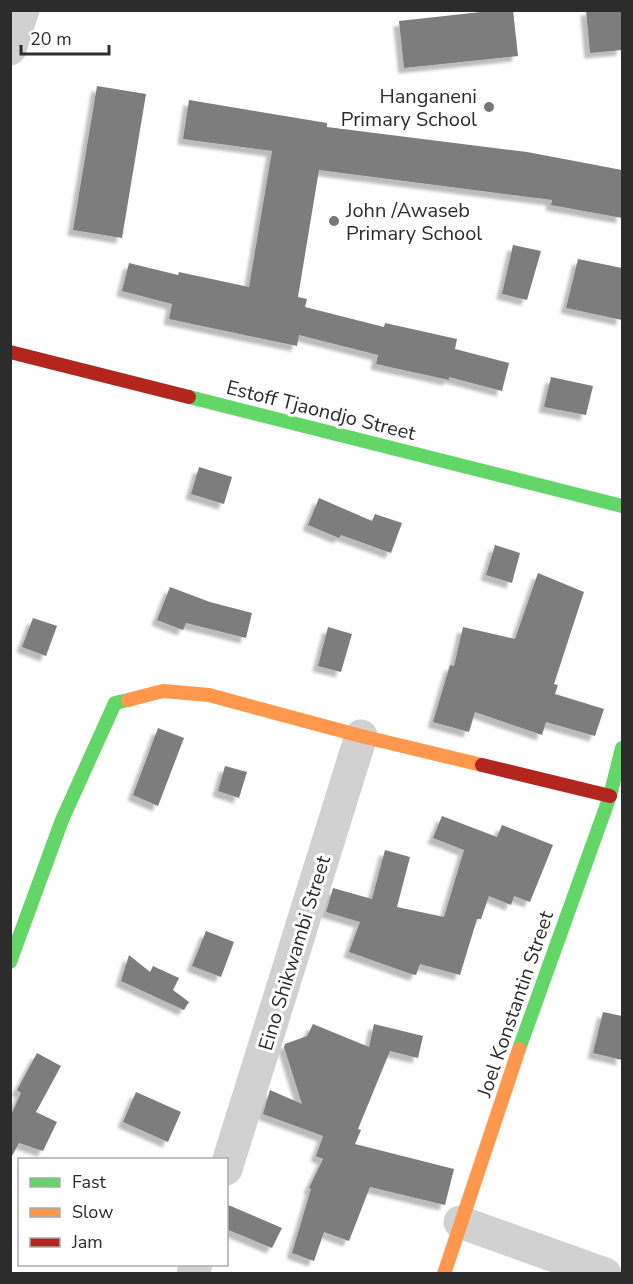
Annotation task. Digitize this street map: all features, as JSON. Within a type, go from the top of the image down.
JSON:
[{"type":"street","points":[[10,49],[23,10]]},
{"type":"street","name":"Estoff Tjaondjo Street","points":[[10,352],[622,506]]},
{"type":"street","points":[[10,962],[62,820],[115,704],[163,691],[209,695],[610,796]]},
{"type":"street","name":"Eino Shikwambi Street","points":[[228,1163],[361,735]]},
{"type":"street","name":"Joel Konstantin Street","points":[[444,1274],[527,1026],[610,796],[622,748]]},
{"type":"street","points":[[460,1222],[605,1274]]},
{"type":"building","points":[[513,10],[518,56],[404,68],[399,21]]},
{"type":"building","points":[[586,10],[622,10],[622,50],[590,53]]},
{"type":"building","points":[[97,86],[146,94],[122,238],[73,230]]},
{"type":"building","points":[[189,100],[327,123],[327,127],[527,152],[622,170],[622,218],[551,205],[552,200],[319,170],[298,297],[307,299],[305,307],[384,327],[385,323],[457,339],[455,349],[509,363],[502,391],[449,377],[449,380],[376,364],[378,355],[299,335],[297,346],[169,319],[172,304],[122,291],[129,263],[178,275],[179,272],[249,287],[272,151],[183,139]]},
{"type":"building","points":[[513,245],[541,251],[527,300],[502,294]]},
{"type":"building","points":[[578,259],[622,268],[622,320],[566,308]]},
{"type":"building","points":[[551,377],[593,386],[586,415],[544,407]]},
{"type":"building","points":[[199,467],[232,477],[224,504],[191,494]]},
{"type":"building","points":[[319,498],[372,521],[375,514],[402,523],[391,553],[341,535],[339,538],[308,525]]},
{"type":"building","points":[[495,545],[520,553],[512,583],[486,575]]},
{"type":"building","points":[[538,573],[584,592],[554,684],[558,685],[555,694],[604,709],[595,736],[546,722],[542,735],[475,712],[469,732],[433,722],[450,665],[454,666],[463,627],[515,639]]},
{"type":"building","points":[[170,587],[210,602],[252,613],[246,638],[186,623],[183,630],[157,620]]},
{"type":"building","points":[[33,618],[57,626],[46,656],[22,647]]},
{"type":"building","points":[[328,627],[352,634],[341,672],[318,666]]},
{"type":"building","points":[[158,728],[184,738],[158,806],[133,795]]},
{"type":"building","points":[[225,766],[247,772],[239,798],[218,791]]},
{"type":"building","points":[[442,816],[497,837],[502,825],[553,845],[530,902],[514,896],[511,905],[489,896],[481,919],[477,919],[460,975],[420,964],[416,975],[411,974],[349,952],[360,922],[326,912],[333,888],[372,899],[385,850],[410,857],[397,907],[444,917],[464,850],[433,838]]},
{"type":"building","points":[[206,931],[234,942],[221,977],[192,966]]},
{"type":"building","points":[[129,955],[150,972],[153,966],[179,978],[173,990],[189,1002],[184,1010],[121,981]]},
{"type":"building","points":[[603,1012],[622,1016],[622,1060],[593,1053]]},
{"type":"building","points":[[313,1024],[369,1047],[374,1024],[423,1036],[418,1058],[390,1051],[358,1129],[361,1130],[355,1144],[454,1169],[445,1205],[370,1187],[349,1241],[324,1232],[314,1261],[292,1253],[311,1189],[309,1188],[323,1159],[316,1156],[323,1136],[263,1114],[270,1090],[302,1104],[284,1047],[285,1044],[307,1036]]},
{"type":"building","points":[[37,1053],[61,1066],[36,1112],[57,1122],[43,1151],[19,1143],[12,1156],[10,1155],[10,1117],[21,1093],[17,1090]]},
{"type":"building","points":[[136,1092],[181,1112],[168,1142],[123,1122]]},
{"type":"building","points":[[228,1205],[282,1228],[272,1248],[228,1230]]},
{"type":"traffic: fast","points":[[189,397],[622,506]]},
{"type":"traffic: fast","points":[[10,962],[62,820],[115,703],[128,700]]},
{"type":"traffic: fast","points":[[519,1049],[610,796],[622,748]]},
{"type":"traffic: slow","points":[[128,700],[163,691],[209,695],[361,736],[482,765]]},
{"type":"traffic: slow","points":[[444,1274],[519,1049]]},
{"type":"traffic: jam","points":[[10,352],[189,397]]},
{"type":"traffic: jam","points":[[482,765],[610,796]]},
{"type":"place","name":"Hanganeni Primary School","points":[[489,107]]},
{"type":"place","name":"John /Awaseb Primary School","points":[[334,221]]}]
